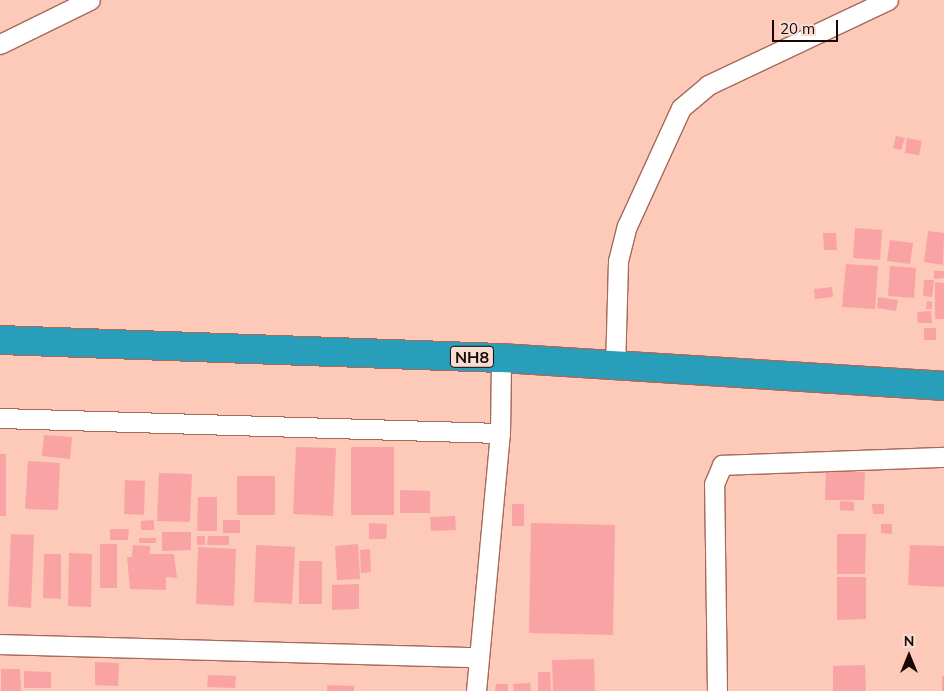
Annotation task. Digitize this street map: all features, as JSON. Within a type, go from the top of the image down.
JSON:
[{"type":"highway","name":"NH8","points":[[0,340],[501,358],[615,368],[944,386]]},
{"type":"street","points":[[0,44],[90,0]]},
{"type":"street","points":[[615,368],[618,261],[627,226],[681,108],[708,85],[888,0]]},
{"type":"street","points":[[476,691],[476,657],[500,433],[501,358]]},
{"type":"street","points":[[0,418],[500,433]]},
{"type":"street","points":[[718,691],[714,484],[722,465],[944,457]]},
{"type":"street","points":[[0,644],[476,657]]},
{"type":"building","points":[[896,136],[905,138],[901,150],[893,148]]},
{"type":"building","points":[[907,138],[922,141],[919,155],[905,153]]},
{"type":"building","points":[[855,228],[882,230],[880,260],[853,258]]},
{"type":"building","points":[[928,231],[944,233],[943,265],[924,262]]},
{"type":"building","points":[[823,233],[836,233],[837,250],[824,250]]},
{"type":"building","points":[[890,240],[913,243],[910,264],[887,261]]},
{"type":"building","points":[[846,264],[878,266],[875,309],[842,307]]},
{"type":"building","points":[[890,266],[916,268],[914,298],[888,296]]},
{"type":"building","points":[[934,271],[944,271],[944,278],[934,279]]},
{"type":"building","points":[[924,280],[934,280],[932,297],[923,296]]},
{"type":"building","points":[[935,282],[944,283],[944,319],[935,319]]},
{"type":"building","points":[[832,287],[833,297],[815,299],[814,289]]},
{"type":"building","points":[[878,297],[898,300],[896,311],[877,308]]},
{"type":"building","points":[[927,301],[932,302],[932,309],[926,309]]},
{"type":"building","points":[[931,311],[932,323],[918,323],[917,312]]},
{"type":"building","points":[[924,328],[936,328],[936,340],[924,340]]},
{"type":"building","points":[[44,435],[72,437],[70,459],[42,456]]},
{"type":"building","points":[[296,447],[336,448],[333,516],[293,514]]},
{"type":"building","points":[[351,447],[394,447],[394,515],[351,515]]},
{"type":"building","points":[[0,454],[6,454],[6,516],[0,516]]},
{"type":"building","points":[[28,461],[60,463],[58,510],[25,509]]},
{"type":"building","points":[[826,471],[865,472],[864,500],[825,500]]},
{"type":"building","points":[[159,473],[192,474],[190,522],[157,521]]},
{"type":"building","points":[[237,476],[275,476],[275,515],[237,515]]},
{"type":"building","points":[[125,480],[145,481],[144,515],[124,514]]},
{"type":"building","points":[[400,490],[430,491],[430,513],[400,513]]},
{"type":"building","points":[[198,497],[217,497],[217,531],[197,531]]},
{"type":"building","points":[[840,501],[854,502],[854,511],[840,510]]},
{"type":"building","points":[[512,504],[524,504],[524,526],[512,526]]},
{"type":"building","points":[[872,504],[884,504],[884,514],[873,514]]},
{"type":"building","points":[[455,516],[456,530],[431,531],[430,517]]},
{"type":"building","points":[[154,520],[154,530],[141,530],[141,521]]},
{"type":"building","points":[[223,520],[240,520],[240,533],[223,533]]},
{"type":"building","points":[[369,523],[387,524],[386,539],[369,539]]},
{"type":"building","points":[[531,523],[615,525],[613,635],[529,633]]},
{"type":"building","points":[[881,524],[892,524],[892,534],[881,533]]},
{"type":"building","points":[[110,529],[129,529],[128,540],[110,540]]},
{"type":"building","points":[[162,532],[191,532],[191,550],[162,551]]},
{"type":"building","points":[[11,534],[34,535],[31,608],[8,606]]},
{"type":"building","points":[[837,534],[866,534],[865,574],[837,574]]},
{"type":"building","points":[[197,536],[205,536],[205,545],[197,545]]},
{"type":"building","points":[[208,536],[229,536],[229,545],[207,545]]},
{"type":"building","points":[[139,538],[156,538],[156,543],[139,543]]},
{"type":"building","points":[[100,544],[117,544],[117,588],[100,588]]},
{"type":"building","points":[[358,544],[360,579],[337,580],[335,546]]},
{"type":"building","points":[[133,545],[150,546],[150,554],[174,554],[177,578],[166,577],[166,590],[130,589],[127,557],[132,557]]},
{"type":"building","points":[[256,545],[295,547],[292,604],[254,602]]},
{"type":"building","points":[[910,545],[944,546],[944,587],[908,585]]},
{"type":"building","points":[[198,547],[236,549],[234,606],[196,604]]},
{"type":"building","points":[[370,549],[371,572],[361,573],[360,550]]},
{"type":"building","points":[[69,553],[92,554],[91,607],[68,606]]},
{"type":"building","points":[[44,554],[61,554],[61,599],[43,598]]},
{"type":"building","points":[[299,561],[322,561],[322,604],[299,604]]},
{"type":"building","points":[[837,577],[866,577],[866,619],[837,620]]},
{"type":"building","points":[[359,584],[359,609],[332,610],[332,585]]},
{"type":"building","points":[[594,659],[595,691],[553,691],[552,660]]},
{"type":"building","points":[[95,662],[119,663],[118,686],[95,685]]},
{"type":"building","points":[[865,665],[866,691],[833,691],[833,666]]},
{"type":"building","points":[[1,669],[20,669],[21,691],[1,691]]},
{"type":"building","points":[[24,671],[51,672],[51,688],[24,688]]},
{"type":"building","points":[[538,672],[550,672],[551,691],[538,691]]},
{"type":"building","points":[[208,675],[236,676],[235,688],[207,687]]},
{"type":"building","points":[[942,676],[944,676],[944,691],[942,691]]},
{"type":"building","points":[[530,683],[531,691],[514,691],[513,684]]},
{"type":"building","points":[[496,684],[508,684],[508,691],[495,691]]},
{"type":"building","points":[[327,685],[354,686],[354,691],[327,691]]}]
